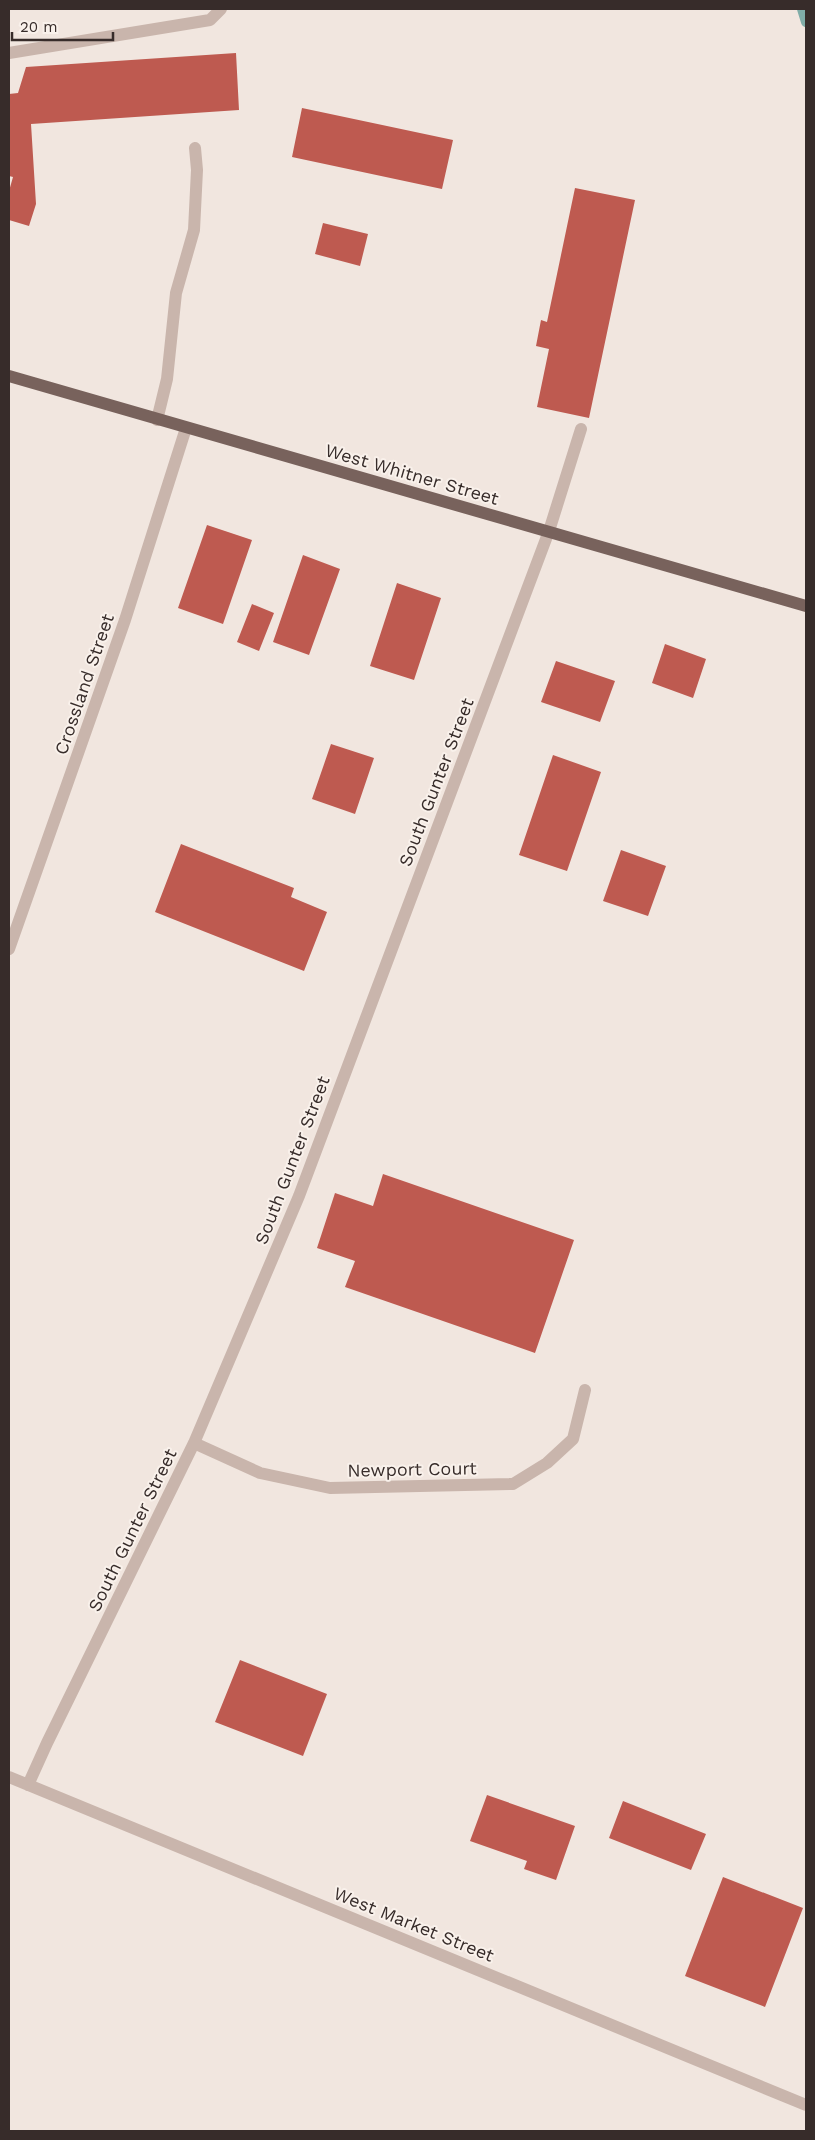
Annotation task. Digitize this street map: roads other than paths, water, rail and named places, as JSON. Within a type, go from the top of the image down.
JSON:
[{"type":"main road","name":"West Whitner Street","points":[[9,376],[806,606]]},
{"type":"street","points":[[9,53],[210,20],[221,9]]},
{"type":"street","points":[[157,420],[168,371],[176,293],[194,230],[195,148]]},
{"type":"street","name":"Crossland Street","points":[[9,949],[125,620],[186,428]]},
{"type":"street","name":"South Gunter Street","points":[[28,1785],[47,1742],[194,1444],[299,1196],[549,531],[582,429]]},
{"type":"street","name":"Newport Court","points":[[194,1444],[260,1473],[330,1488],[513,1484],[546,1463],[573,1438],[586,1390]]},
{"type":"street","name":"West Market Street","points":[[9,1777],[806,2106]]},
{"type":"waterway","points":[[802,9],[806,22]]}]
